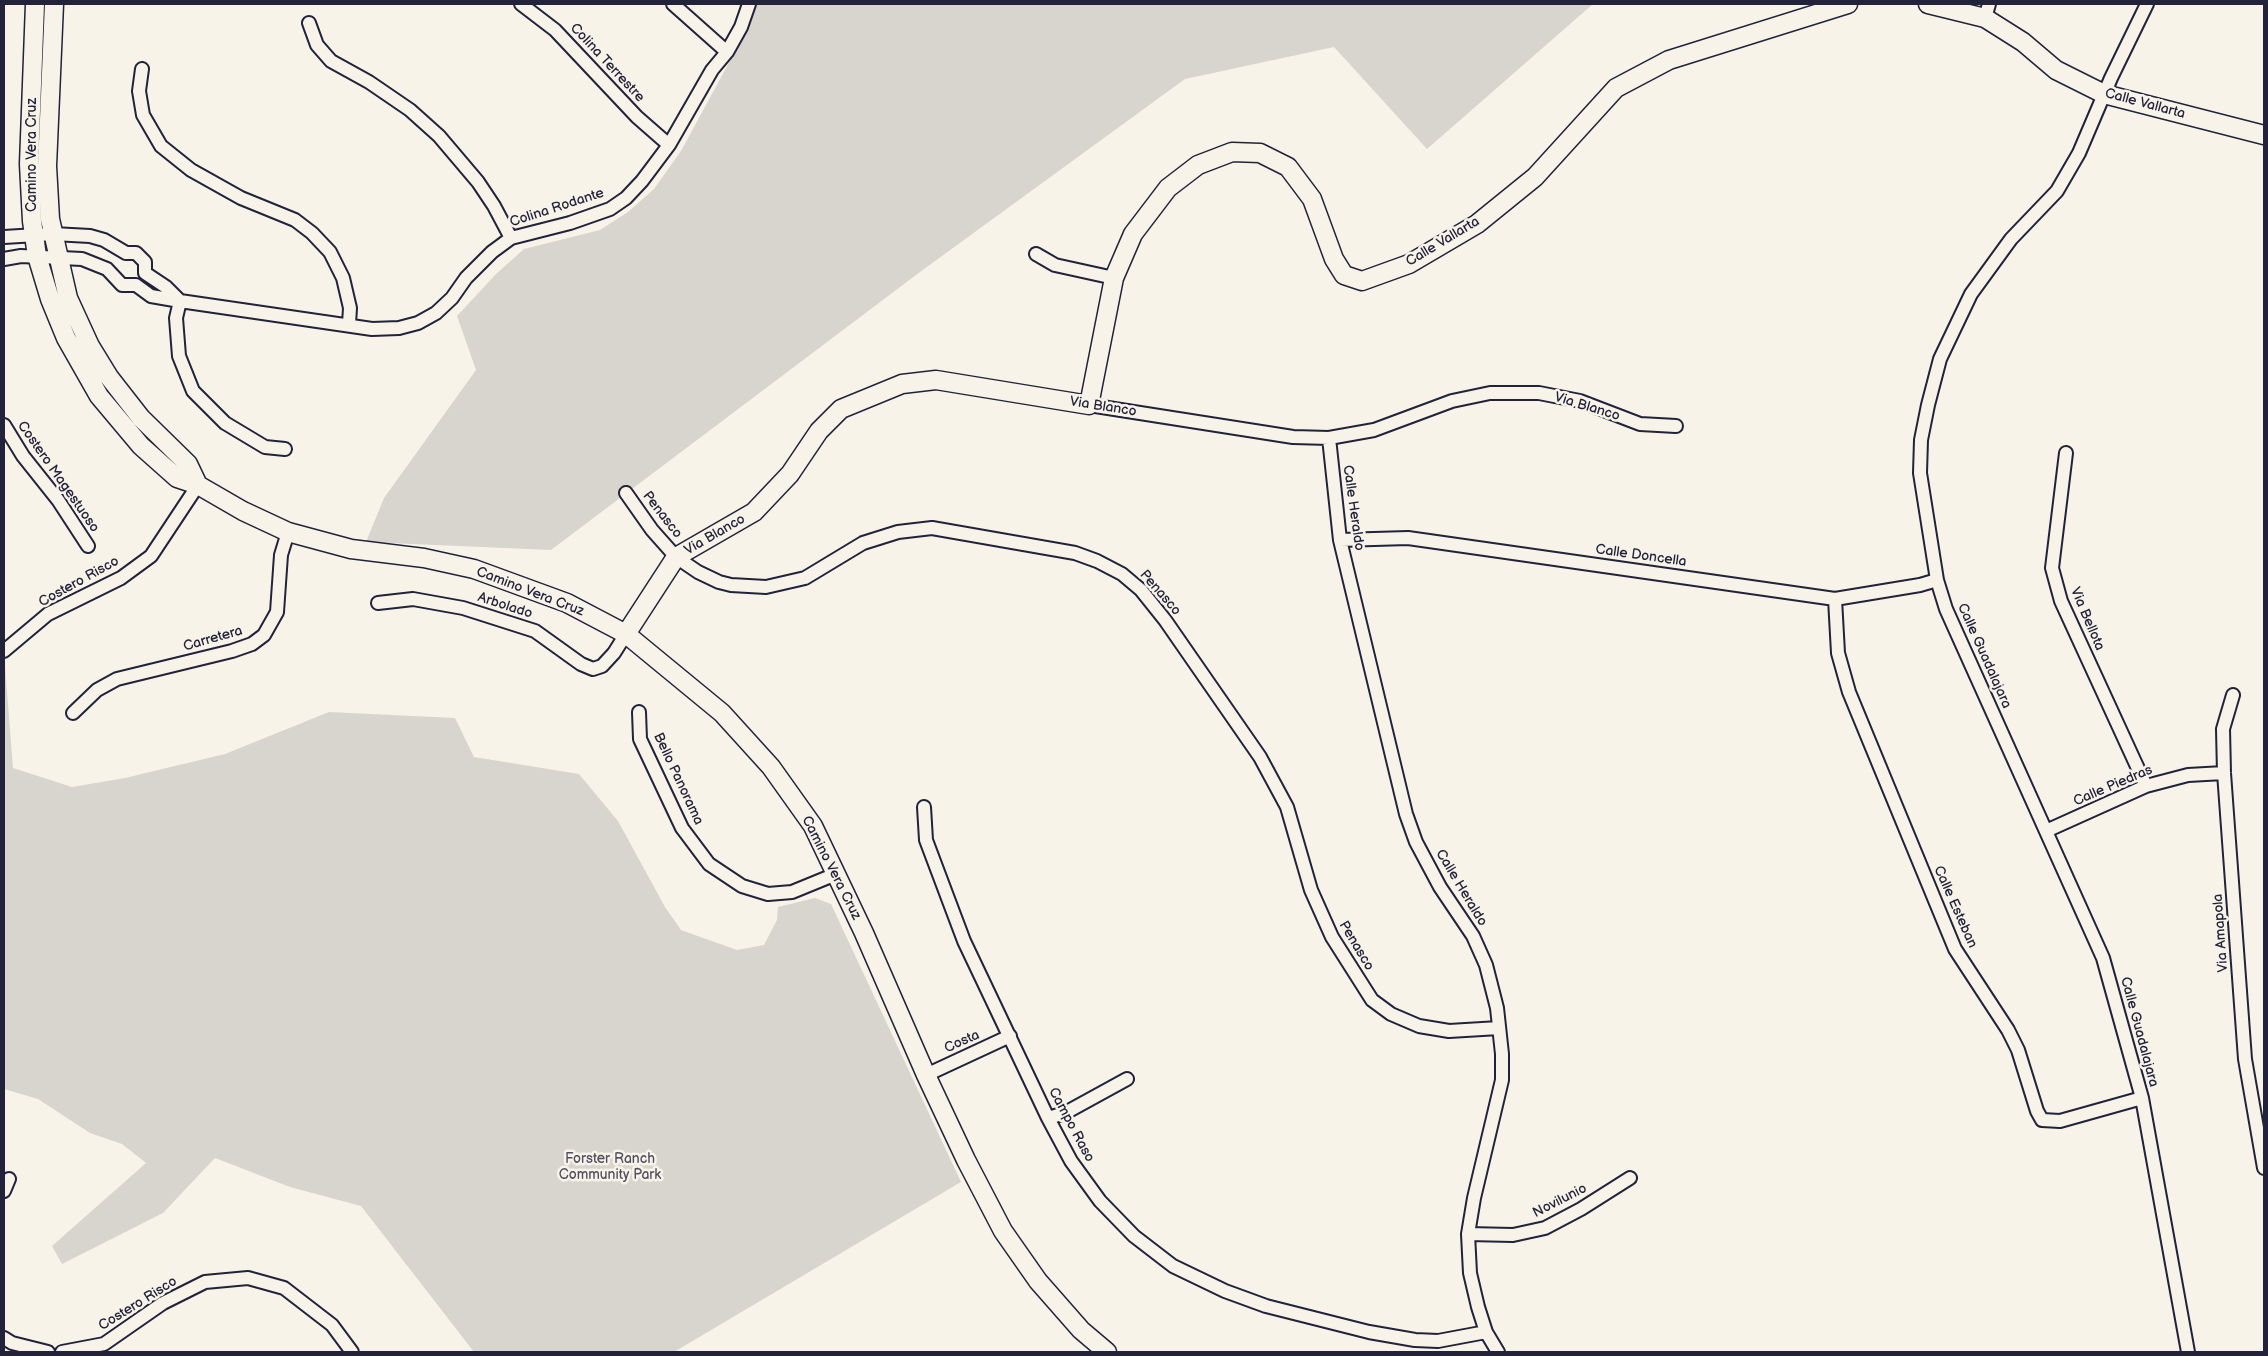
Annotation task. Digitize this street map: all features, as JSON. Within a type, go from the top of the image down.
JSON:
[{"type":"main road","name":"Camino Vera Cruz","points":[[35,4],[29,164],[34,234],[50,299],[66,338],[99,396],[141,446],[177,478],[198,485],[244,511],[288,532],[351,549],[424,558],[474,569],[568,603],[626,634],[722,712],[770,767],[813,826],[926,1075],[966,1160],[1003,1230],[1038,1281],[1081,1330],[1107,1352]]},
{"type":"main road","name":"Camino Vera Cruz","points":[[54,4],[47,166],[50,219],[68,298],[90,346],[109,376],[140,418],[188,464],[198,485]]},
{"type":"main road","name":"Calle Vallarta","points":[[1089,405],[1114,278],[1133,234],[1168,188],[1198,165],[1232,152],[1260,153],[1288,167],[1312,199],[1334,259],[1344,276],[1362,281],[1410,264],[1477,224],[1534,177],[1616,88],[1668,60],[1848,4]]},
{"type":"main road","name":"Calle Vallarta","points":[[1928,4],[1987,11],[2056,70],[2104,94],[2264,135]]},
{"type":"main road","name":"Via Blanco","points":[[626,634],[676,557],[754,512],[790,474],[820,431],[841,409],[902,384],[936,380],[1089,405]]},
{"type":"street","name":"Colina Terrestre","points":[[521,4],[555,30],[637,118],[669,144]]},
{"type":"street","points":[[673,4],[726,52]]},
{"type":"street","name":"Colina Rodante","points":[[4,259],[21,256],[58,256],[82,259],[107,269],[122,285],[136,285],[151,296],[180,301],[349,324],[372,329],[399,328],[418,323],[436,313],[452,298],[466,278],[492,252],[511,238],[570,223],[610,209],[626,198],[642,182],[669,144],[712,70],[726,52],[741,27],[749,4]]},
{"type":"street","name":"Calle Guadalajara","points":[[2147,4],[2104,94],[2079,153],[2057,191],[2011,239],[1971,294],[1940,359],[1921,440],[1920,473],[1936,580],[1946,609],[2103,958],[2142,1098],[2188,1352]]},
{"type":"street","points":[[310,23],[317,45],[331,61],[369,82],[410,110],[445,142],[461,160],[494,206],[511,238]]},
{"type":"street","points":[[142,69],[139,91],[143,115],[160,146],[190,170],[241,198],[295,220],[312,233],[330,252],[343,278],[350,308],[349,324]]},
{"type":"street","points":[[4,237],[53,234],[90,236],[104,240],[126,253],[136,253],[145,262],[145,273],[136,285]]},
{"type":"street","points":[[1036,254],[1055,265],[1114,278]]},
{"type":"street","points":[[145,273],[166,287],[180,301],[176,318],[179,356],[194,391],[225,423],[265,447],[285,449]]},
{"type":"street","name":"Via Blanco","points":[[1089,405],[1293,437],[1329,438],[1374,430],[1452,401],[1490,393],[1539,393],[1580,401],[1640,424],[1676,426]]},
{"type":"street","name":"Costero Magestuoso","points":[[4,425],[23,456],[58,500],[88,546]]},
{"type":"street","name":"Calle Heraldo","points":[[1329,438],[1340,540],[1406,814],[1416,842],[1440,887],[1473,936],[1486,965],[1497,1008],[1502,1080],[1474,1198],[1468,1234],[1470,1273],[1486,1332],[1498,1352]]},
{"type":"street","name":"Via Bellota","points":[[2066,453],[2052,568],[2061,601],[2146,786]]},
{"type":"street","name":"Costero Risco","points":[[4,650],[48,614],[121,578],[151,556],[198,485]]},
{"type":"street","name":"Penasco","points":[[626,493],[652,530],[676,557],[698,572],[719,582],[743,587],[766,587],[805,578],[864,544],[898,532],[932,528],[1075,553],[1097,561],[1122,574],[1141,590],[1165,620],[1260,757],[1287,807],[1311,890],[1332,938],[1372,1000],[1392,1014],[1419,1026],[1449,1031],[1499,1028]]},
{"type":"street","name":"Carretera","points":[[73,713],[97,690],[117,680],[232,651],[252,644],[264,635],[277,612],[281,555],[288,532]]},
{"type":"street","name":"Calle Doncella","points":[[1340,540],[1408,538],[1835,599],[1936,580]]},
{"type":"street","name":"Arbolado","points":[[378,603],[413,599],[463,608],[535,631],[581,664],[592,669],[602,666],[614,653],[626,634]]},
{"type":"street","name":"Calle Esteban","points":[[1835,599],[1838,653],[1849,692],[1955,949],[2008,1030],[2018,1050],[2037,1111],[2042,1120],[2060,1121],[2142,1098]]},
{"type":"street","name":"Via Amapola","points":[[2233,695],[2223,729],[2224,773],[2245,1059],[2264,1168]]},
{"type":"street","name":"Bello Panorama","points":[[639,712],[640,739],[682,828],[709,864],[742,886],[768,894],[792,892],[836,874]]},
{"type":"street","name":"Calle Piedras","points":[[2046,831],[2146,786],[2188,775],[2224,773]]},
{"type":"street","name":"Campo Raso","points":[[924,807],[926,840],[964,941],[1048,1118],[1070,1161],[1100,1201],[1134,1236],[1173,1266],[1225,1292],[1266,1306],[1370,1332],[1414,1340],[1438,1341],[1486,1332]]},
{"type":"street","name":"Costa","points":[[926,1075],[1010,1036]]},
{"type":"street","points":[[1048,1118],[1065,1113],[1127,1079]]},
{"type":"street","name":"Novilunio","points":[[1468,1234],[1514,1235],[1545,1228],[1581,1209],[1630,1178]]},
{"type":"street","points":[[4,1191],[9,1179]]},
{"type":"street","name":"Costero Risco","points":[[62,1352],[104,1344],[163,1303],[205,1282],[248,1278],[284,1288],[332,1325],[352,1352]]},
{"type":"street","points":[[4,1338],[12,1343],[48,1352]]},
{"type":"green space","points":[[756,4],[1593,4],[1427,149],[1334,47],[1185,79],[920,272],[551,550],[366,542],[384,498],[476,370],[457,316],[496,274],[524,249],[600,230],[628,212],[654,189],[681,151],[739,44]]},
{"type":"green space","name":"Forster Ranch Community Park","points":[[5,666],[13,768],[72,787],[125,778],[225,754],[329,712],[455,718],[474,757],[579,774],[618,821],[665,907],[681,930],[737,950],[764,945],[777,920],[778,907],[815,898],[831,904],[961,1182],[674,1352],[474,1352],[361,1206],[290,1187],[215,1158],[163,1213],[62,1264],[52,1246],[146,1163],[122,1144],[90,1133],[38,1099],[4,1089]]}]
